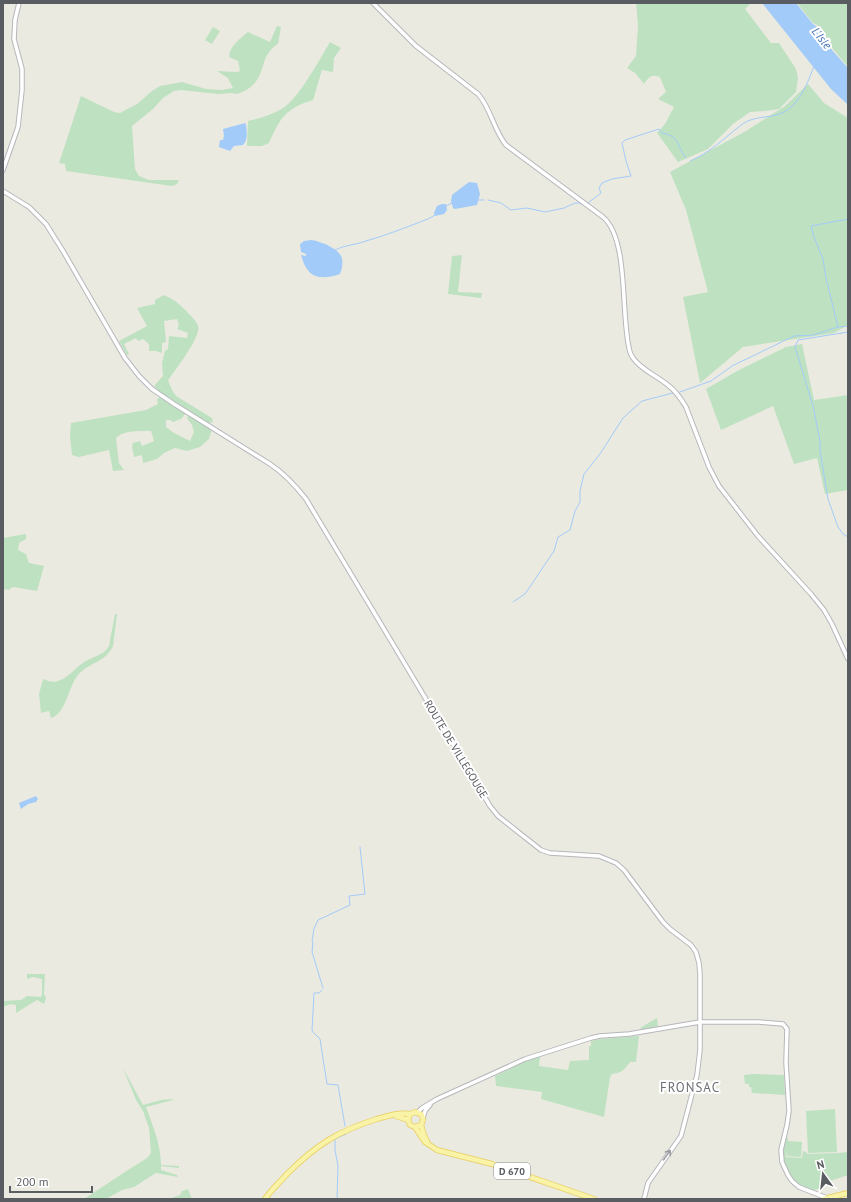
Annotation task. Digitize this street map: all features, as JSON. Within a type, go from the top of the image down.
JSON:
[{"type":"main road","points":[[265,1199],[299,1162],[320,1145],[349,1128],[401,1113],[410,1114],[418,1112],[423,1118],[421,1125],[430,1146]]},
{"type":"main road","points":[[408,1120],[410,1114]]},
{"type":"main road","points":[[393,1115],[401,1116],[408,1120],[410,1125],[415,1127],[421,1125]]},
{"type":"main road","name":"D 670","points":[[415,1127],[421,1137],[430,1146],[437,1150],[500,1166],[594,1199]]},
{"type":"main road","points":[[825,1199],[848,1193]]},
{"type":"street","points":[[3,170],[18,127],[22,90],[22,69],[14,39],[15,20],[19,3]]},
{"type":"street","points":[[373,3],[416,46],[478,94],[484,101],[497,133],[506,145],[608,222],[615,236],[622,275],[625,323],[632,357],[637,363],[669,385],[681,398],[686,407],[709,467],[719,486],[758,536],[824,610],[848,659]]},
{"type":"street","name":"ROUTE DE VILLEGOUGE","points":[[3,191],[21,201],[46,224],[126,358],[139,376],[152,389],[174,404],[286,475],[306,499],[490,806],[498,816],[537,848],[546,852],[599,856],[616,863],[624,870],[663,922],[695,949],[700,969],[700,1050],[697,1075],[682,1134],[648,1183],[644,1199]]},
{"type":"street","points":[[418,1112],[432,1102],[525,1059],[600,1036],[629,1034],[700,1022],[759,1022],[783,1024],[786,1026],[787,1032],[786,1062],[789,1111],[781,1150],[782,1162],[792,1181],[799,1187],[825,1199]]},
{"type":"street","points":[[423,1118],[425,1111],[432,1102]]},
{"type":"green space","points":[[636,3],[751,3],[745,9],[771,43],[779,43],[796,69],[798,78],[796,92],[779,109],[750,112],[733,124],[708,149],[678,162],[657,133],[665,124],[674,107],[658,99],[666,92],[660,77],[650,77],[644,84],[635,73],[627,68],[636,56],[638,25]]},
{"type":"green space","points":[[797,3],[848,3],[848,67],[833,49],[817,25],[813,23]]},
{"type":"green space","points":[[277,26],[281,27],[278,44],[268,53],[258,79],[248,89],[237,94],[218,94],[181,90],[174,91],[163,98],[153,109],[132,126],[135,169],[139,176],[149,180],[179,180],[177,184],[172,186],[66,171],[65,164],[59,163],[81,96],[114,112],[120,113],[137,104],[160,86],[182,82],[206,89],[222,90],[233,88],[228,78],[217,71],[240,71],[238,61],[229,57],[233,46],[248,32],[270,42]]},
{"type":"green space","points":[[213,27],[220,31],[212,44],[205,40]]},
{"type":"green space","points":[[330,42],[341,48],[334,58],[333,72],[322,70],[313,100],[296,107],[285,115],[269,143],[262,146],[247,146],[248,121],[275,113],[289,103],[308,78]]},
{"type":"green space","points":[[808,84],[824,103],[848,118],[848,325],[834,333],[743,347],[700,383],[683,297],[708,292],[686,210],[670,172],[746,131],[785,106]]},
{"type":"green space","points":[[462,255],[458,292],[482,293],[481,298],[448,294],[452,256]]},
{"type":"green space","points":[[164,295],[181,306],[198,326],[198,331],[192,345],[168,380],[176,396],[212,418],[213,422],[209,423],[161,393],[154,386],[163,376],[162,363],[165,351],[168,349],[169,336],[187,338],[188,333],[177,329],[179,325],[177,319],[164,321],[166,342],[162,343],[162,353],[149,351],[149,344],[143,339],[138,341],[136,338],[124,344],[129,354],[127,355],[119,341],[147,326],[137,308],[155,304],[155,300]]},
{"type":"green space","points":[[802,344],[814,400],[848,395],[848,490],[825,494],[817,458],[794,464],[773,406],[721,430],[706,389],[737,371],[786,347]]},
{"type":"green space","points":[[161,397],[186,413],[181,419],[173,422],[166,420],[166,427],[190,441],[194,432],[192,425],[187,418],[189,415],[212,429],[209,439],[200,447],[187,451],[175,448],[164,453],[157,459],[143,463],[142,455],[134,457],[132,447],[133,443],[140,441],[142,446],[154,441],[151,431],[132,432],[119,435],[116,438],[119,463],[124,470],[113,471],[109,450],[79,457],[72,455],[70,437],[71,423],[146,410],[158,404],[157,399]]},
{"type":"green space","points":[[26,534],[26,539],[19,543],[18,550],[26,554],[29,563],[44,566],[37,591],[13,587],[9,590],[3,589],[3,538]]},
{"type":"green space","points":[[115,614],[117,614],[113,646],[110,652],[87,667],[78,675],[72,685],[64,705],[56,715],[51,718],[49,711],[41,713],[39,694],[43,679],[56,682],[69,675],[82,663],[99,655],[107,649],[109,646]]},
{"type":"green space","points":[[27,974],[45,974],[44,994],[46,998],[44,1004],[37,1000],[16,1013],[16,1005],[11,1004],[3,1007],[3,1001],[21,1000],[27,996],[41,997],[42,979],[33,977],[27,979]]},
{"type":"green space","points":[[657,1018],[658,1027],[644,1030],[640,1028]]},
{"type":"green space","points":[[639,1036],[636,1062],[630,1062],[622,1071],[612,1074],[610,1077],[604,1117],[541,1099],[542,1092],[496,1086],[495,1076],[528,1060],[540,1056],[539,1066],[568,1070],[570,1061],[589,1060],[589,1046],[591,1046],[591,1041]]},
{"type":"green space","points":[[123,1068],[143,1105],[161,1100],[173,1099],[146,1107],[158,1143],[161,1165],[179,1166],[179,1168],[161,1166],[161,1170],[177,1175],[178,1177],[156,1173],[134,1187],[122,1190],[106,1199],[84,1199],[147,1158],[151,1153],[149,1128],[143,1111],[136,1100]]},
{"type":"green space","points":[[744,1075],[784,1075],[785,1095],[752,1093],[749,1084],[745,1084]]},
{"type":"green space","points":[[835,1109],[837,1152],[808,1153],[806,1111]]},
{"type":"green space","points":[[785,1138],[788,1138],[788,1141],[802,1142],[801,1157],[787,1156],[787,1150],[786,1157],[802,1158],[803,1151],[807,1154],[848,1152],[848,1175],[830,1181],[816,1190],[810,1190],[802,1186],[791,1177],[787,1171],[783,1152]]},
{"type":"green space","points":[[188,1189],[192,1199],[169,1199],[180,1195],[182,1191]]},
{"type":"water","name":"L'Isle","points":[[762,3],[796,3],[816,26],[832,50],[848,68],[848,105],[831,89]]},
{"type":"water","points":[[245,123],[247,136],[243,145],[234,146],[230,151],[219,147],[220,140],[223,140],[224,136],[223,129]]},
{"type":"water","points":[[469,182],[477,183],[480,194],[477,205],[455,209],[453,208],[451,201],[452,195]]},
{"type":"water","points":[[446,204],[447,210],[444,214],[435,216],[434,213],[437,206]]},
{"type":"water","points":[[311,240],[320,242],[334,249],[341,255],[342,266],[340,274],[320,277],[310,273],[301,255],[306,256],[306,254],[301,252],[300,244],[304,241]]},
{"type":"water","points":[[36,796],[38,799],[36,802],[28,804],[21,809],[19,803]]},
{"type":"waterway","points":[[690,161],[710,150],[743,123],[780,114],[788,110],[804,90],[814,66]]},
{"type":"waterway","points":[[588,203],[601,193],[599,188],[602,183],[612,179],[631,176],[622,143],[625,140],[659,129],[662,133],[668,134],[675,139],[686,158]]},
{"type":"waterway","points":[[478,200],[484,200]]},
{"type":"waterway","points":[[488,200],[501,203],[511,210],[527,208],[545,212],[564,208],[575,203],[580,203],[583,205]]},
{"type":"waterway","points":[[446,206],[452,203]]},
{"type":"waterway","points":[[335,250],[389,234],[435,215]]},
{"type":"waterway","points":[[680,392],[711,381],[732,366],[794,336],[813,335],[838,327],[823,259],[811,226],[848,219]]},
{"type":"waterway","points":[[838,327],[848,326]]},
{"type":"waterway","points":[[848,332],[798,340],[795,347],[813,406],[820,441],[820,451],[828,499],[838,527],[843,534],[848,537]]},
{"type":"waterway","points":[[513,602],[525,594],[554,551],[558,537],[570,530],[575,511],[580,502],[580,491],[584,474],[600,454],[623,418],[642,401],[673,393]]},
{"type":"waterway","points":[[323,988],[312,952],[314,929],[318,920],[350,905],[349,896],[365,894],[360,847]]},
{"type":"waterway","points":[[322,990],[319,993],[314,993],[312,1031],[320,1039],[327,1084],[338,1085],[345,1126]]},
{"type":"waterway","points":[[337,1199],[338,1166],[335,1150],[335,1139],[346,1134]]},
{"type":"district","name":"FRONSAC","points":[[690,1087]]}]
